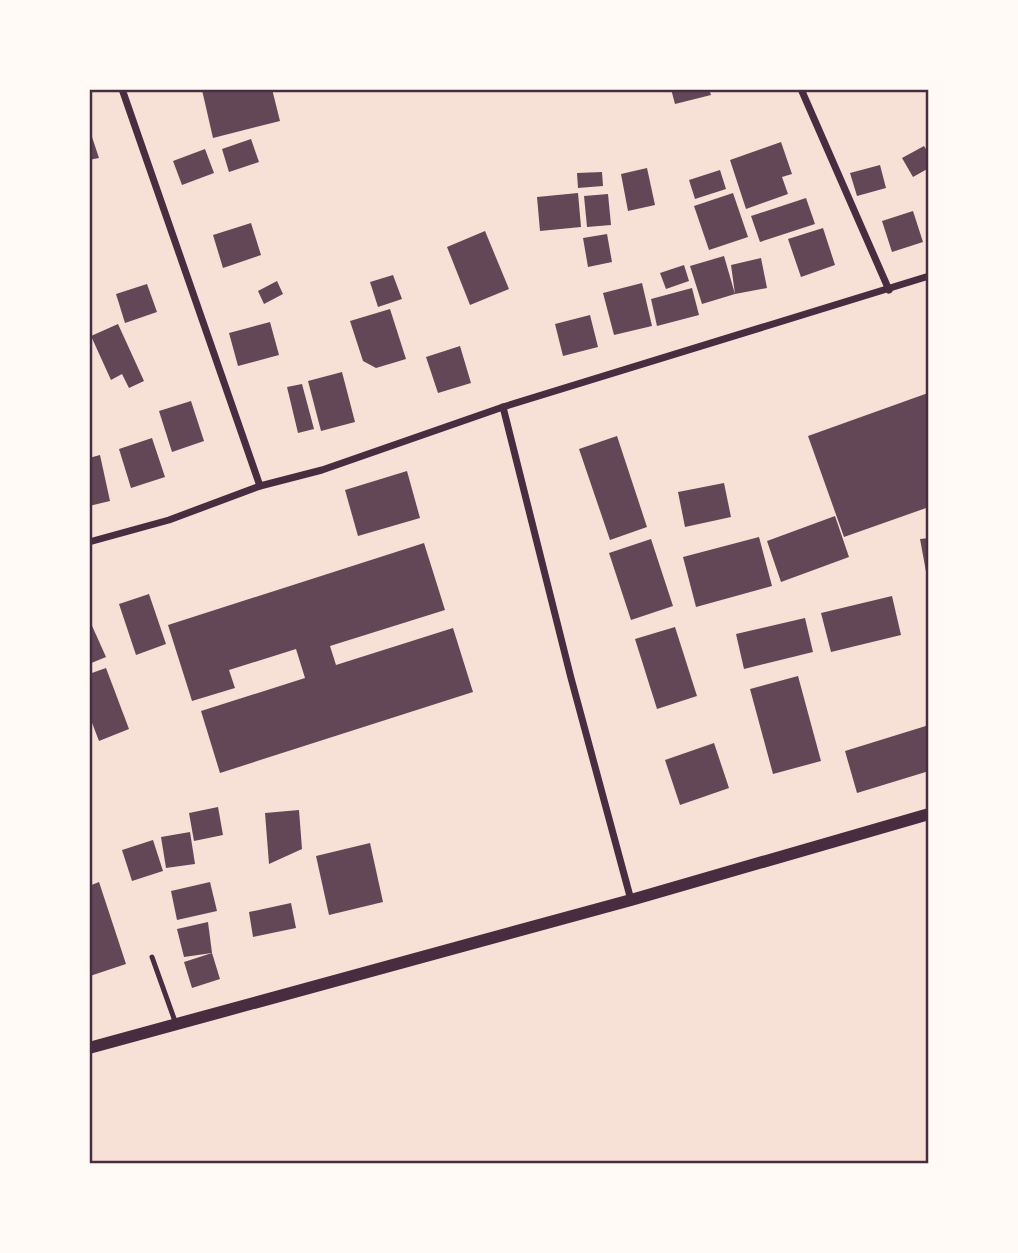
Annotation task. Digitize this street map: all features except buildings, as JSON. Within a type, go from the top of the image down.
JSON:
[{"type":"street","points":[[122,89],[260,486]]},
{"type":"street","points":[[801,89],[889,289]]},
{"type":"street","points":[[89,542],[169,520],[260,486],[322,470],[503,407],[929,276]]},
{"type":"street","points":[[503,407],[631,900]]},
{"type":"street","points":[[89,1048],[631,900],[929,814]]},
{"type":"lane","points":[[152,957],[176,1024]]}]
